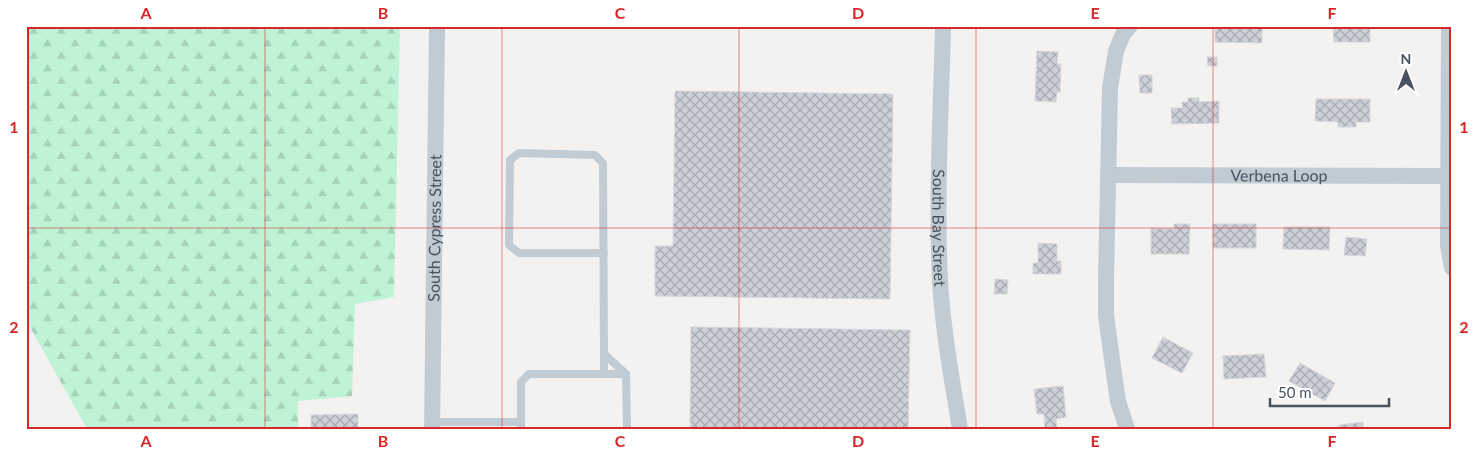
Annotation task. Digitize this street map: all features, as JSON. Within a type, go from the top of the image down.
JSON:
[{"type":"street","name":"South Cypress Street","points":[[432,425],[437,26]]},
{"type":"street","name":"South Bay Street","points":[[943,26],[938,187],[940,283],[946,340],[960,429]]},
{"type":"street","points":[[1127,429],[1118,401],[1106,315],[1110,88],[1116,51],[1123,34],[1130,26]]},
{"type":"street","points":[[1449,26],[1448,245],[1452,268]]},
{"type":"street","name":"Verbena Loop","points":[[1109,175],[1449,176]]},
{"type":"lane","points":[[604,253],[519,252],[509,246],[510,160],[519,153],[595,155],[603,163],[604,253],[604,374]]},
{"type":"lane","points":[[604,354],[626,374],[627,429]]},
{"type":"lane","points":[[432,425],[521,425],[522,382],[529,374],[626,374]]},
{"type":"green space","points":[[26,26],[400,26],[394,297],[355,304],[352,396],[298,401],[298,429],[87,429],[26,320]]},
{"type":"building","points":[[1215,26],[1262,26],[1262,43],[1215,42]]},
{"type":"building","points":[[1333,26],[1370,26],[1370,42],[1334,42]]},
{"type":"building","points":[[1037,51],[1058,52],[1057,64],[1061,64],[1060,92],[1057,92],[1056,102],[1035,101]]},
{"type":"building","points":[[1207,57],[1217,57],[1217,66],[1208,66]]},
{"type":"building","points":[[1139,75],[1152,75],[1152,93],[1140,93]]},
{"type":"building","points":[[675,91],[893,94],[890,299],[655,296],[655,246],[673,246]]},
{"type":"building","points":[[1188,98],[1199,98],[1199,102],[1219,101],[1219,123],[1172,124],[1171,108],[1183,108],[1182,102],[1188,102]]},
{"type":"building","points":[[1316,99],[1370,99],[1370,122],[1356,122],[1356,127],[1338,127],[1338,122],[1315,121]]},
{"type":"building","points":[[1174,224],[1190,224],[1189,254],[1151,254],[1151,228],[1174,229]]},
{"type":"building","points":[[1213,224],[1256,224],[1256,248],[1213,248]]},
{"type":"building","points":[[1284,227],[1330,227],[1329,250],[1283,249]]},
{"type":"building","points":[[1346,237],[1367,239],[1365,256],[1344,255]]},
{"type":"building","points":[[1038,243],[1057,244],[1057,261],[1061,261],[1061,274],[1033,274],[1033,263],[1038,263]]},
{"type":"building","points":[[995,279],[1008,280],[1007,294],[994,294]]},
{"type":"building","points":[[691,327],[910,330],[908,429],[690,429]]},
{"type":"building","points":[[1163,337],[1193,353],[1182,373],[1152,358]]},
{"type":"building","points":[[1264,354],[1266,377],[1224,379],[1223,356]]},
{"type":"building","points":[[1300,363],[1335,383],[1325,401],[1289,381]]},
{"type":"building","points":[[1063,386],[1066,417],[1056,419],[1057,429],[1045,429],[1044,414],[1037,414],[1034,389]]},
{"type":"building","points":[[358,414],[358,429],[311,429],[311,415]]},
{"type":"building","points":[[1363,422],[1363,429],[1339,429],[1339,425]]}]
